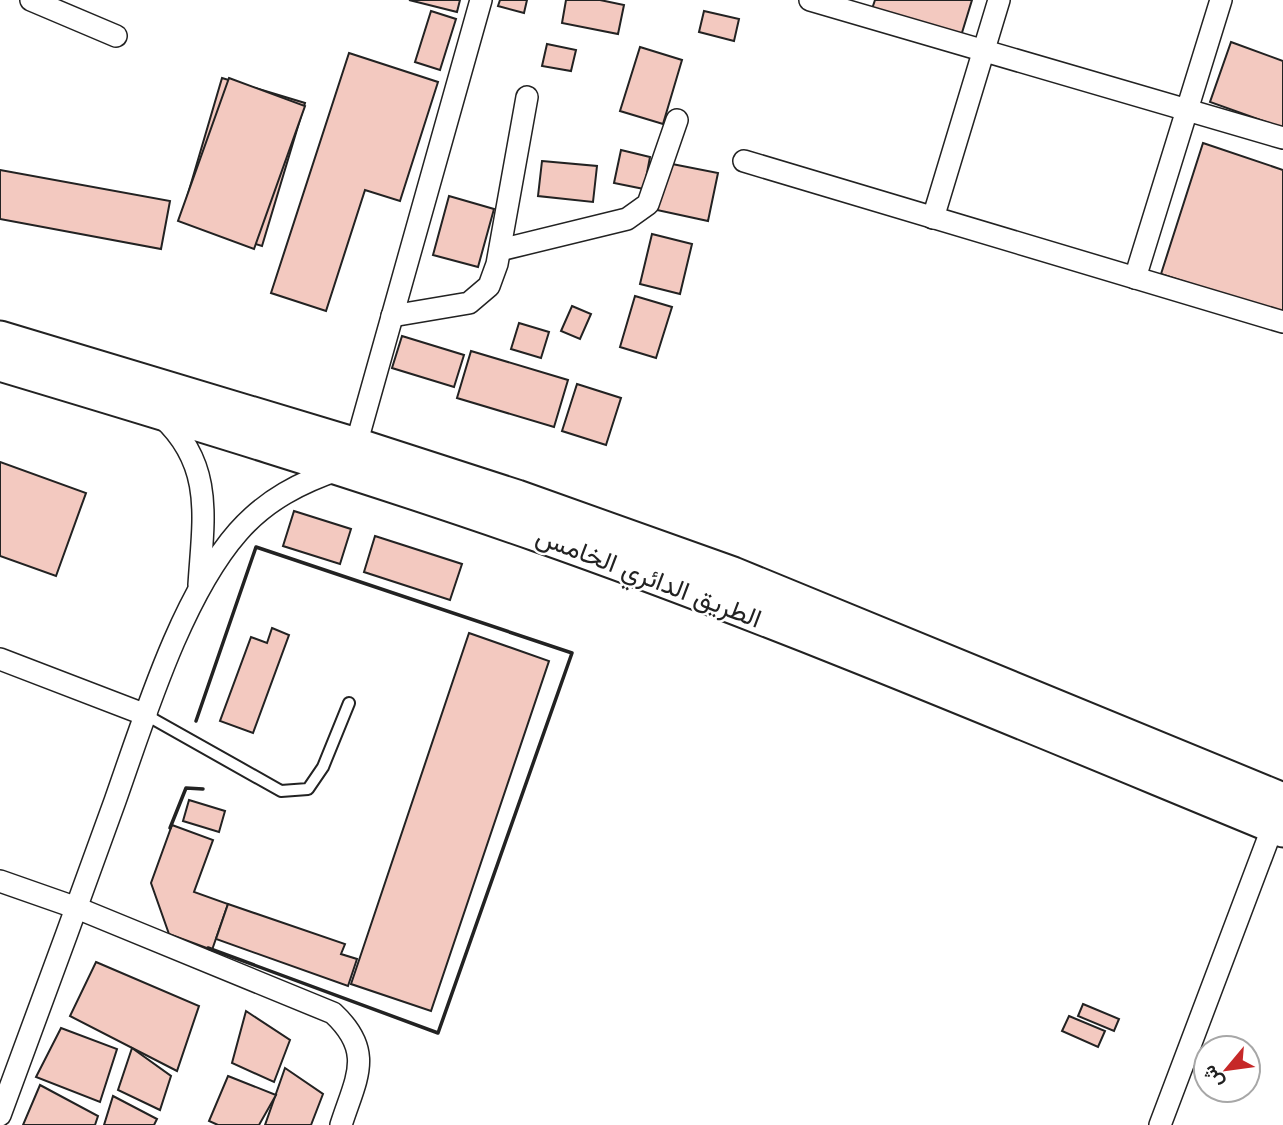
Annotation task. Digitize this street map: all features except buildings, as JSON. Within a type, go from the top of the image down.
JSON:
[{"type":"main road","name":"الطريق الدائري الخامس","points":[[0,338],[348,457]]},
{"type":"main road","name":"الطريق الدائري الخامس","points":[[0,364],[155,411],[517,497],[733,574],[1280,818]]},
{"type":"street","points":[[31,0],[116,36]]},
{"type":"street","points":[[0,1115],[146,715],[199,587],[237,533],[259,511],[284,493],[348,457],[393,316],[481,0]]},
{"type":"street","points":[[810,0],[1283,138]]},
{"type":"street","points":[[933,218],[999,0]]},
{"type":"street","points":[[1135,278],[1222,0]]},
{"type":"street","points":[[393,316],[469,303],[489,286],[500,250],[527,97]]},
{"type":"street","points":[[500,250],[627,219],[648,204],[677,120]]},
{"type":"street","points":[[744,161],[1283,322]]},
{"type":"street","points":[[155,411],[178,432],[194,459],[203,489],[199,587]]},
{"type":"street","points":[[0,659],[146,715]]},
{"type":"street","points":[[1160,1125],[1280,818]]},
{"type":"street","points":[[0,881],[77,908],[333,1013],[348,1027],[360,1065],[341,1125]]},
{"type":"lane","points":[[146,715],[281,791],[308,789],[323,767],[349,703]]},
{"type":"wall","points":[[196,721],[256,547],[572,653],[438,1033],[208,948]]},
{"type":"wall","points":[[170,828],[186,788],[203,789]]}]
